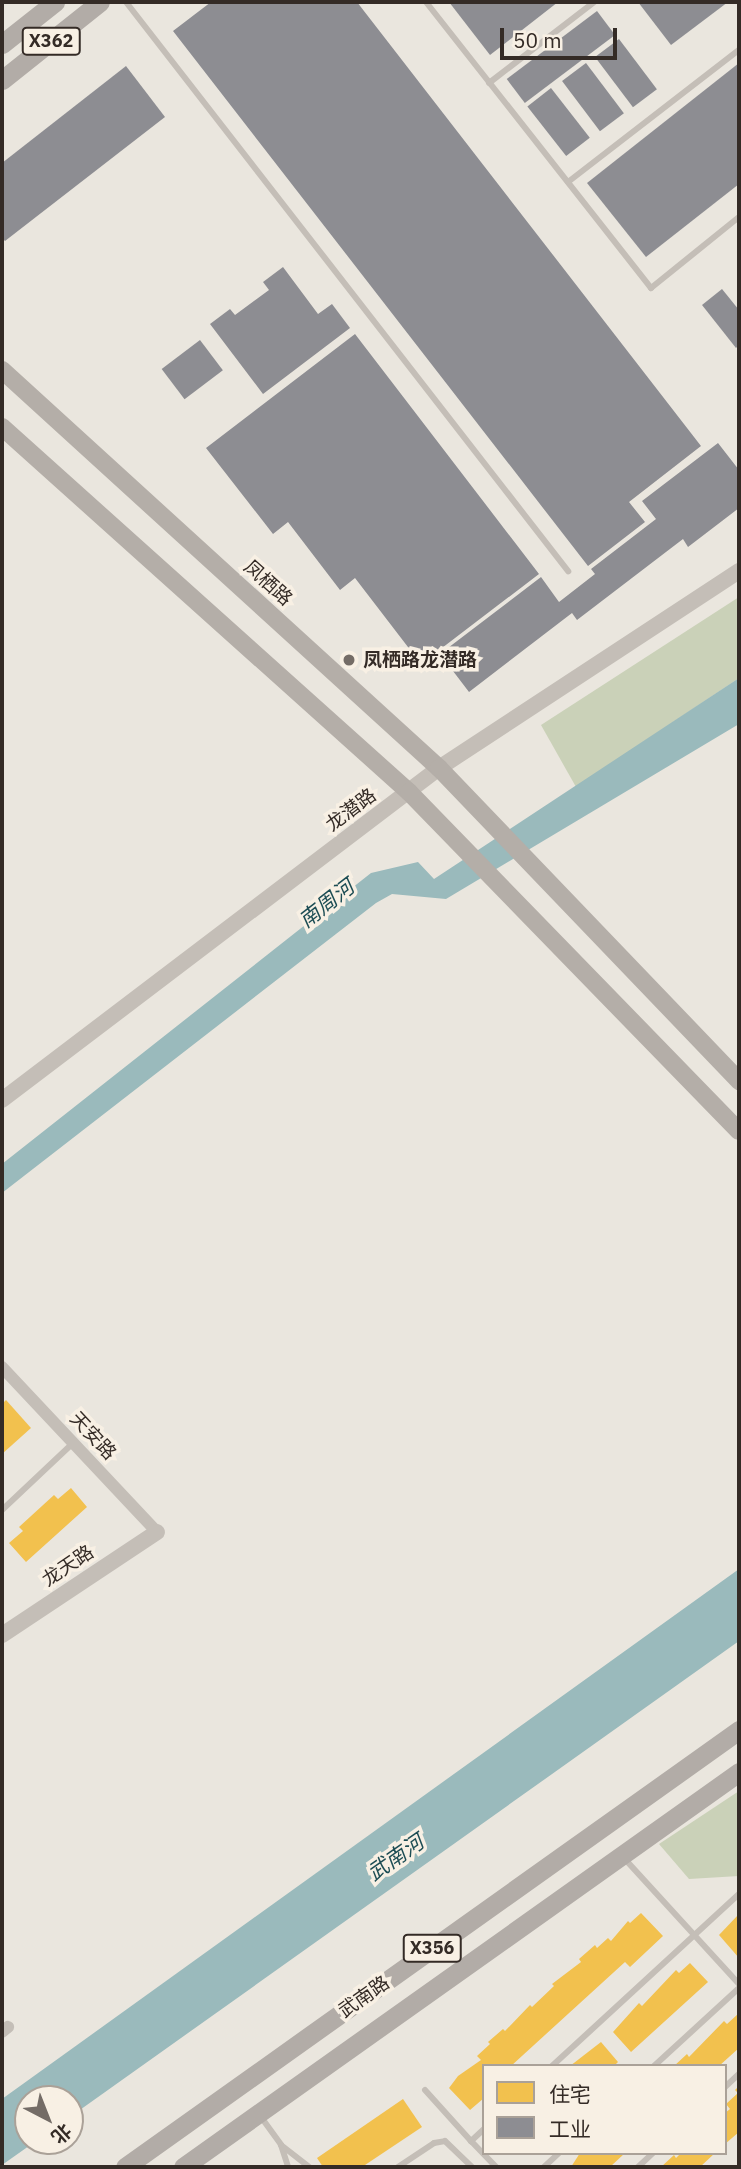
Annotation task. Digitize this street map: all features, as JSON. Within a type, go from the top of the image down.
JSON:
[{"type":"main road","name":"X362","points":[[2,44],[55,2]]},
{"type":"main road","name":"X362","points":[[2,80],[100,2]]},
{"type":"main road","name":"凤栖路","points":[[2,370],[439,768],[739,1081]]},
{"type":"main road","points":[[2,427],[410,792],[739,1131]]},
{"type":"main road","name":"武南路","points":[[125,2167],[739,1730]]},
{"type":"main road","name":"武南路","points":[[183,2167],[739,1772]]},
{"type":"street","name":"龙潜路","points":[[2,1100],[439,768],[739,571]]},
{"type":"street","name":"天安路","points":[[2,1367],[157,1532]]},
{"type":"street","name":"龙天路","points":[[2,1635],[157,1532]]},
{"type":"lane","points":[[126,2],[568,571]]},
{"type":"lane","points":[[426,2],[651,288],[738,222]]},
{"type":"lane","points":[[489,83],[594,2]]},
{"type":"lane","points":[[568,182],[739,50]]},
{"type":"lane","points":[[2,1510],[73,1443]]},
{"type":"lane","points":[[622,1855],[739,1986],[656,2064]]},
{"type":"lane","points":[[554,2064],[739,1894]]},
{"type":"lane","points":[[425,2090],[482,2152]]},
{"type":"lane","points":[[259,2113],[281,2145],[288,2167]]},
{"type":"lane","points":[[471,2141],[482,2131]]},
{"type":"lane","points":[[398,2167],[435,2143],[445,2141],[472,2167]]},
{"type":"lane","points":[[281,2145],[309,2167]]},
{"type":"lane","points":[[544,2167],[557,2155]]},
{"type":"lane","points":[[638,2167],[651,2155]]},
{"type":"green space","points":[[739,597],[739,678],[576,787],[541,725]]},
{"type":"green space","points":[[739,1791],[739,1876],[689,1879],[659,1844]]},
{"type":"water","points":[[739,678],[739,724],[446,899],[392,894],[376,903],[2,1193],[2,1164],[371,873],[418,862],[434,879]]},
{"type":"water","name":"武南河","points":[[739,1569],[739,1641],[84,2107],[84,2085],[21,2085]]},
{"type":"water","points":[[14,2090],[14,2155],[16,2155],[2,2165],[2,2099]]},
{"type":"building: 住宅","points":[[6,1400],[31,1428],[2,1454],[2,1404]]},
{"type":"building: 住宅","points":[[71,1488],[87,1507],[26,1562],[9,1543],[23,1531],[19,1527],[54,1495],[58,1499]]},
{"type":"building: 住宅","points":[[641,1913],[663,1936],[630,1967],[625,1962],[513,2064],[482,2064],[482,2100],[470,2110],[449,2088],[458,2076],[481,2060],[477,2056],[490,2044],[488,2042],[503,2029],[505,2031],[530,2005],[532,2007],[554,1986],[552,1984],[581,1962],[579,1959],[595,1945],[597,1948],[608,1938],[611,1941],[628,1921],[630,1923]]},
{"type":"building: 住宅","points":[[739,1914],[739,1958],[719,1935]]},
{"type":"building: 住宅","points":[[690,1963],[708,1982],[631,2052],[613,2032],[639,2003],[642,2006],[676,1970],[679,1973]]},
{"type":"building: 住宅","points":[[738,2014],[739,2048],[721,2064],[676,2064],[687,2054],[689,2057],[724,2021],[727,2024]]},
{"type":"building: 住宅","points":[[601,2042],[618,2062],[616,2064],[573,2064]]},
{"type":"building: 住宅","points":[[739,2086],[739,2132],[727,2142],[727,2111],[730,2109],[727,2103],[738,2093],[735,2090]]},
{"type":"building: 住宅","points":[[403,2099],[422,2127],[362,2167],[323,2167],[317,2158]]},
{"type":"building: 住宅","points":[[579,2155],[623,2155],[610,2167],[571,2167]]},
{"type":"building: 住宅","points":[[674,2155],[676,2158],[679,2155],[713,2155],[700,2167],[661,2167]]},
{"type":"building: 工业","points":[[211,2],[357,2],[701,446],[629,502],[645,522],[588,566],[173,31]]},
{"type":"building: 工业","points":[[449,2],[558,2],[490,55]]},
{"type":"building: 工业","points":[[638,2],[728,2],[671,45]]},
{"type":"building: 工业","points":[[597,11],[615,35],[525,103],[507,79]]},
{"type":"building: 工业","points":[[619,39],[657,89],[633,107],[595,57]]},
{"type":"building: 工业","points":[[586,63],[624,113],[600,131],[562,81]]},
{"type":"building: 工业","points":[[739,63],[739,184],[646,257],[587,183]]},
{"type":"building: 工业","points":[[126,66],[165,117],[5,241],[2,238],[2,163]]},
{"type":"building: 工业","points":[[551,88],[590,138],[566,156],[527,106]]},
{"type":"building: 工业","points":[[283,267],[318,314],[332,304],[350,328],[263,394],[210,324],[230,309],[235,315],[269,290],[263,282]]},
{"type":"building: 工业","points":[[722,289],[739,310],[739,345],[736,348],[702,305]]},
{"type":"building: 工业","points":[[355,334],[539,574],[421,664],[355,578],[340,590],[288,522],[273,534],[206,448]]},
{"type":"building: 工业","points":[[200,340],[223,370],[185,399],[162,369]]},
{"type":"building: 工业","points":[[718,443],[739,470],[739,508],[688,547],[683,539],[577,620],[572,613],[469,692],[440,654],[541,577],[559,602],[595,574],[591,569],[656,519],[642,501]]},
{"type":"place","name":"凤栖路龙潜路","points":[[349,660]]},
{"type":"water label","name":"南周河","points":[[326,903]]}]
